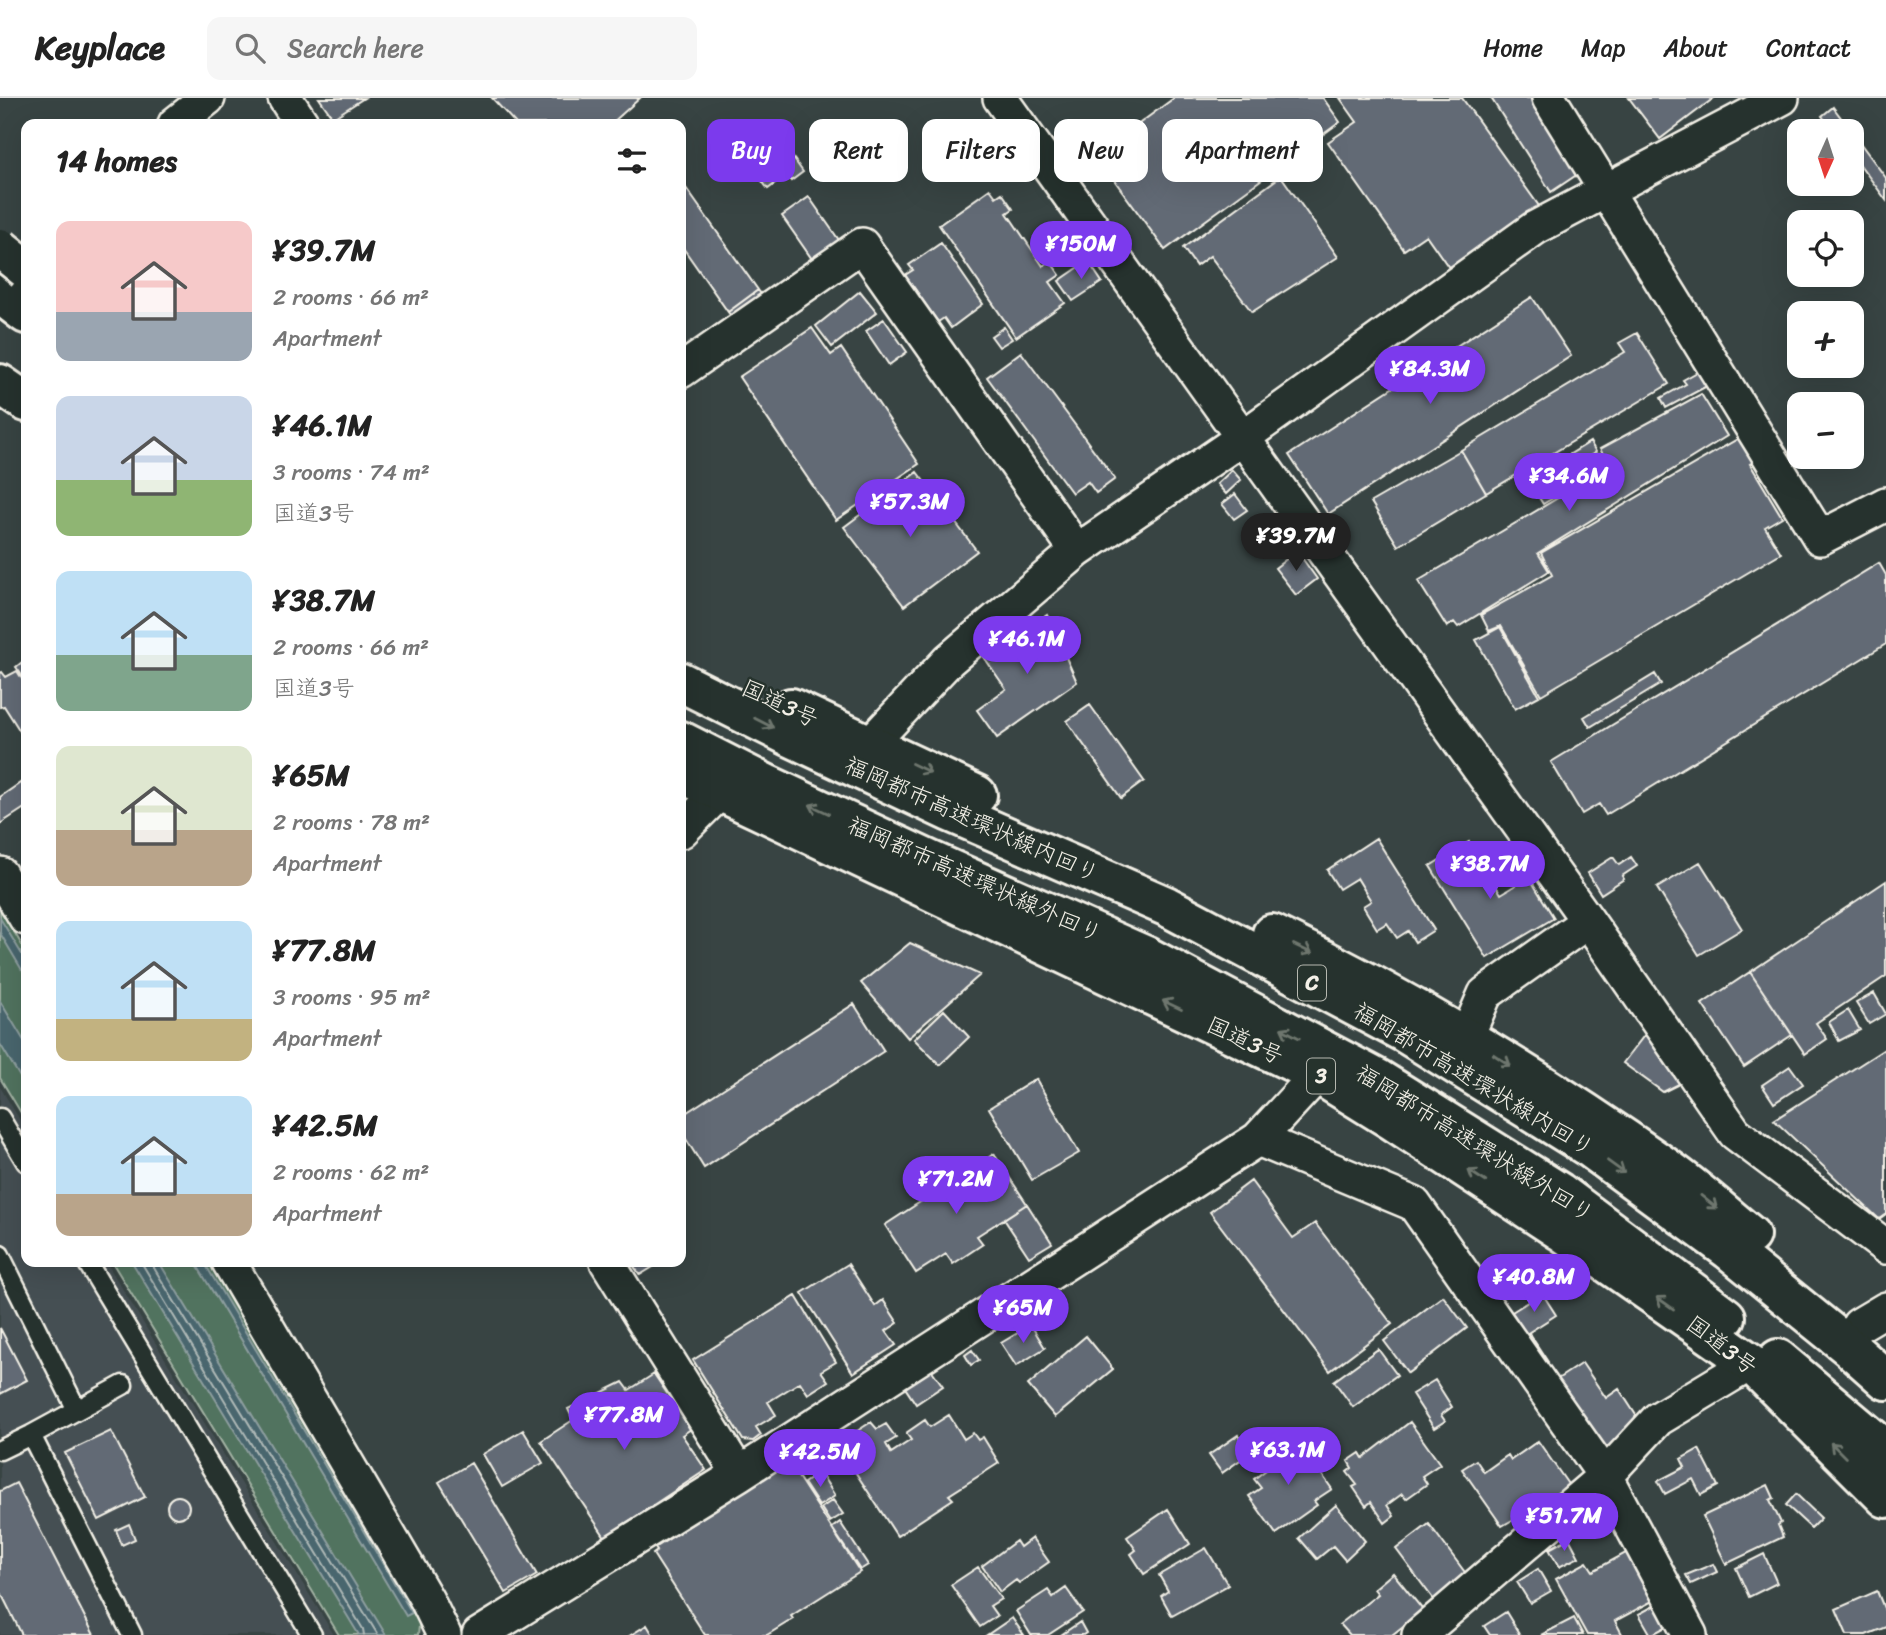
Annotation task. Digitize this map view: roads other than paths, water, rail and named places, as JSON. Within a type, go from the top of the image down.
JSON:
[{"type":"highway","points":[[0,294],[21,310]]},
{"type":"highway","points":[[0,361],[21,375]]},
{"type":"highway","points":[[0,384],[21,399]]},
{"type":"highway","name":"国道3号","points":[[686,659],[1320,957],[1466,1036],[1669,1169],[1877,1327]]},
{"type":"highway","name":"福岡都市高速環状線内回り","points":[[686,684],[950,811],[1166,906],[1405,1033],[1590,1148],[1729,1250],[1886,1380]]},
{"type":"highway","name":"福岡都市高速環状線外回り","points":[[686,744],[904,848],[1146,956],[1378,1079],[1559,1192],[1696,1292],[1886,1450]]},
{"type":"highway","name":"国道3号","points":[[686,775],[1318,1074],[1561,1231],[1751,1363],[1886,1499]]},
{"type":"street","points":[[182,119],[208,98]]},
{"type":"street","points":[[285,98],[299,119]]},
{"type":"street","points":[[1000,98],[1588,921],[1735,1133],[1886,1247]]},
{"type":"street","points":[[1549,98],[1820,538],[1886,504]]},
{"type":"street","points":[[870,744],[949,660],[1077,551],[1242,438],[1535,228],[1782,98]]},
{"type":"street","points":[[686,368],[862,245],[1077,551]]},
{"type":"street","points":[[686,826],[720,792]]},
{"type":"street","points":[[0,874],[21,910]]},
{"type":"street","points":[[1466,1036],[1485,994],[1588,921]]},
{"type":"street","points":[[479,1635],[739,1474],[1258,1139],[1318,1074]]},
{"type":"street","points":[[1258,1139],[1413,1204],[1605,1476],[1690,1635]]},
{"type":"street","points":[[232,1267],[427,1600],[444,1635]]},
{"type":"street","points":[[610,1267],[739,1474]]},
{"type":"street","points":[[1419,1635],[1457,1623],[1605,1476],[1658,1419],[1751,1363]]},
{"type":"lane","points":[[0,1118],[21,1154]]},
{"type":"lane","points":[[0,1255],[77,1410]]},
{"type":"lane","points":[[90,1267],[312,1635]]},
{"type":"lane","points":[[0,1450],[123,1385]]},
{"type":"lane","points":[[31,1435],[132,1635]]},
{"type":"water","points":[[0,918],[21,953],[21,968],[0,933]]},
{"type":"water","points":[[0,1001],[21,1036],[21,1079],[0,1044]]},
{"type":"water","points":[[135,1267],[162,1267],[386,1635],[359,1635]]},
{"type":"water","points":[[198,1267],[207,1267],[412,1613],[406,1616]]}]
